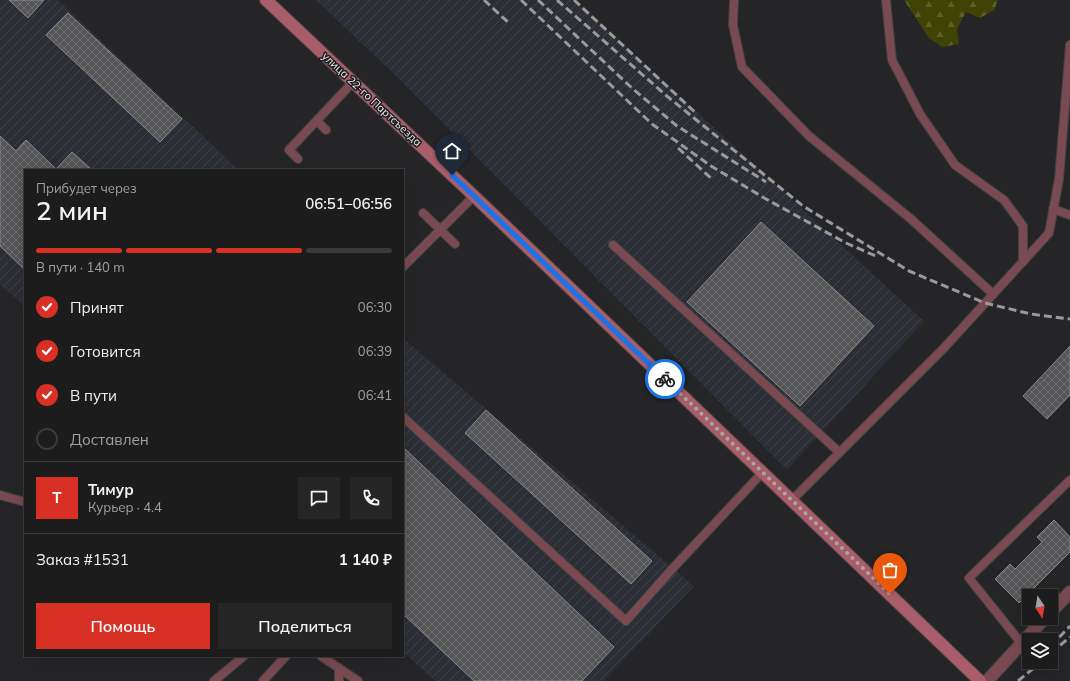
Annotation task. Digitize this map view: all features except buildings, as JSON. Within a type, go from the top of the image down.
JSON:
[{"type":"street","name":"улица 22-го Партсъезда","points":[[266,0],[474,196],[979,680]]},
{"type":"street","points":[[1058,605],[1070,592]]},
{"type":"street","points":[[979,680],[1021,643],[1038,625]]},
{"type":"lane","points":[[734,0],[733,25],[742,66],[809,136],[911,219],[993,294]]},
{"type":"lane","points":[[886,0],[892,60],[920,114],[955,165],[1004,200],[1023,226],[1023,262]]},
{"type":"lane","points":[[792,500],[944,348],[1049,233],[1059,179],[1070,45]]},
{"type":"lane","points":[[298,158],[289,150],[354,82]]},
{"type":"lane","points":[[317,121],[326,130]]},
{"type":"lane","points":[[404,265],[474,196]]},
{"type":"lane","points":[[1053,209],[1070,215]]},
{"type":"lane","points":[[423,213],[455,244]]},
{"type":"lane","points":[[613,245],[840,452]]},
{"type":"lane","points":[[404,418],[626,621],[673,568],[763,472]]},
{"type":"lane","points":[[1021,643],[970,578],[1070,480]]},
{"type":"lane","points":[[0,495],[24,502]]},
{"type":"lane","points":[[214,681],[243,657]]},
{"type":"lane","points":[[264,681],[285,657]]},
{"type":"lane","points":[[322,657],[358,681]]},
{"type":"lane","points":[[339,668],[339,681]]},
{"type":"shaded area","points":[[0,0],[58,0],[238,169],[24,169],[24,306],[0,285]]},
{"type":"shaded area","points":[[316,0],[575,0],[924,321],[787,470],[395,75]]},
{"type":"shaded area","points":[[404,339],[694,586],[604,681],[435,681],[404,653]]},
{"type":"green space","points":[[904,0],[998,0],[994,10],[980,18],[966,12],[957,29],[959,44],[942,47],[929,38]]},
{"type":"railway","points":[[484,0],[510,24]]},
{"type":"railway","points":[[521,0],[652,124],[711,166],[766,199],[846,243],[878,257]]},
{"type":"railway","points":[[538,0],[633,89],[677,126],[766,182]]},
{"type":"railway","points":[[557,0],[668,97],[803,206],[909,271],[985,303],[1031,314],[1070,319]]},
{"type":"railway","points":[[574,0],[697,114]]},
{"type":"railway","points":[[678,148],[713,180]]},
{"type":"railway","points":[[1058,639],[1070,626]]},
{"type":"railway","points":[[1058,647],[1070,637]]},
{"type":"railway","points":[[1018,681],[1033,669]]},
{"type":"way so far","points":[[665,379],[890,594]]},
{"type":"route","points":[[452,175],[665,379]]}]
